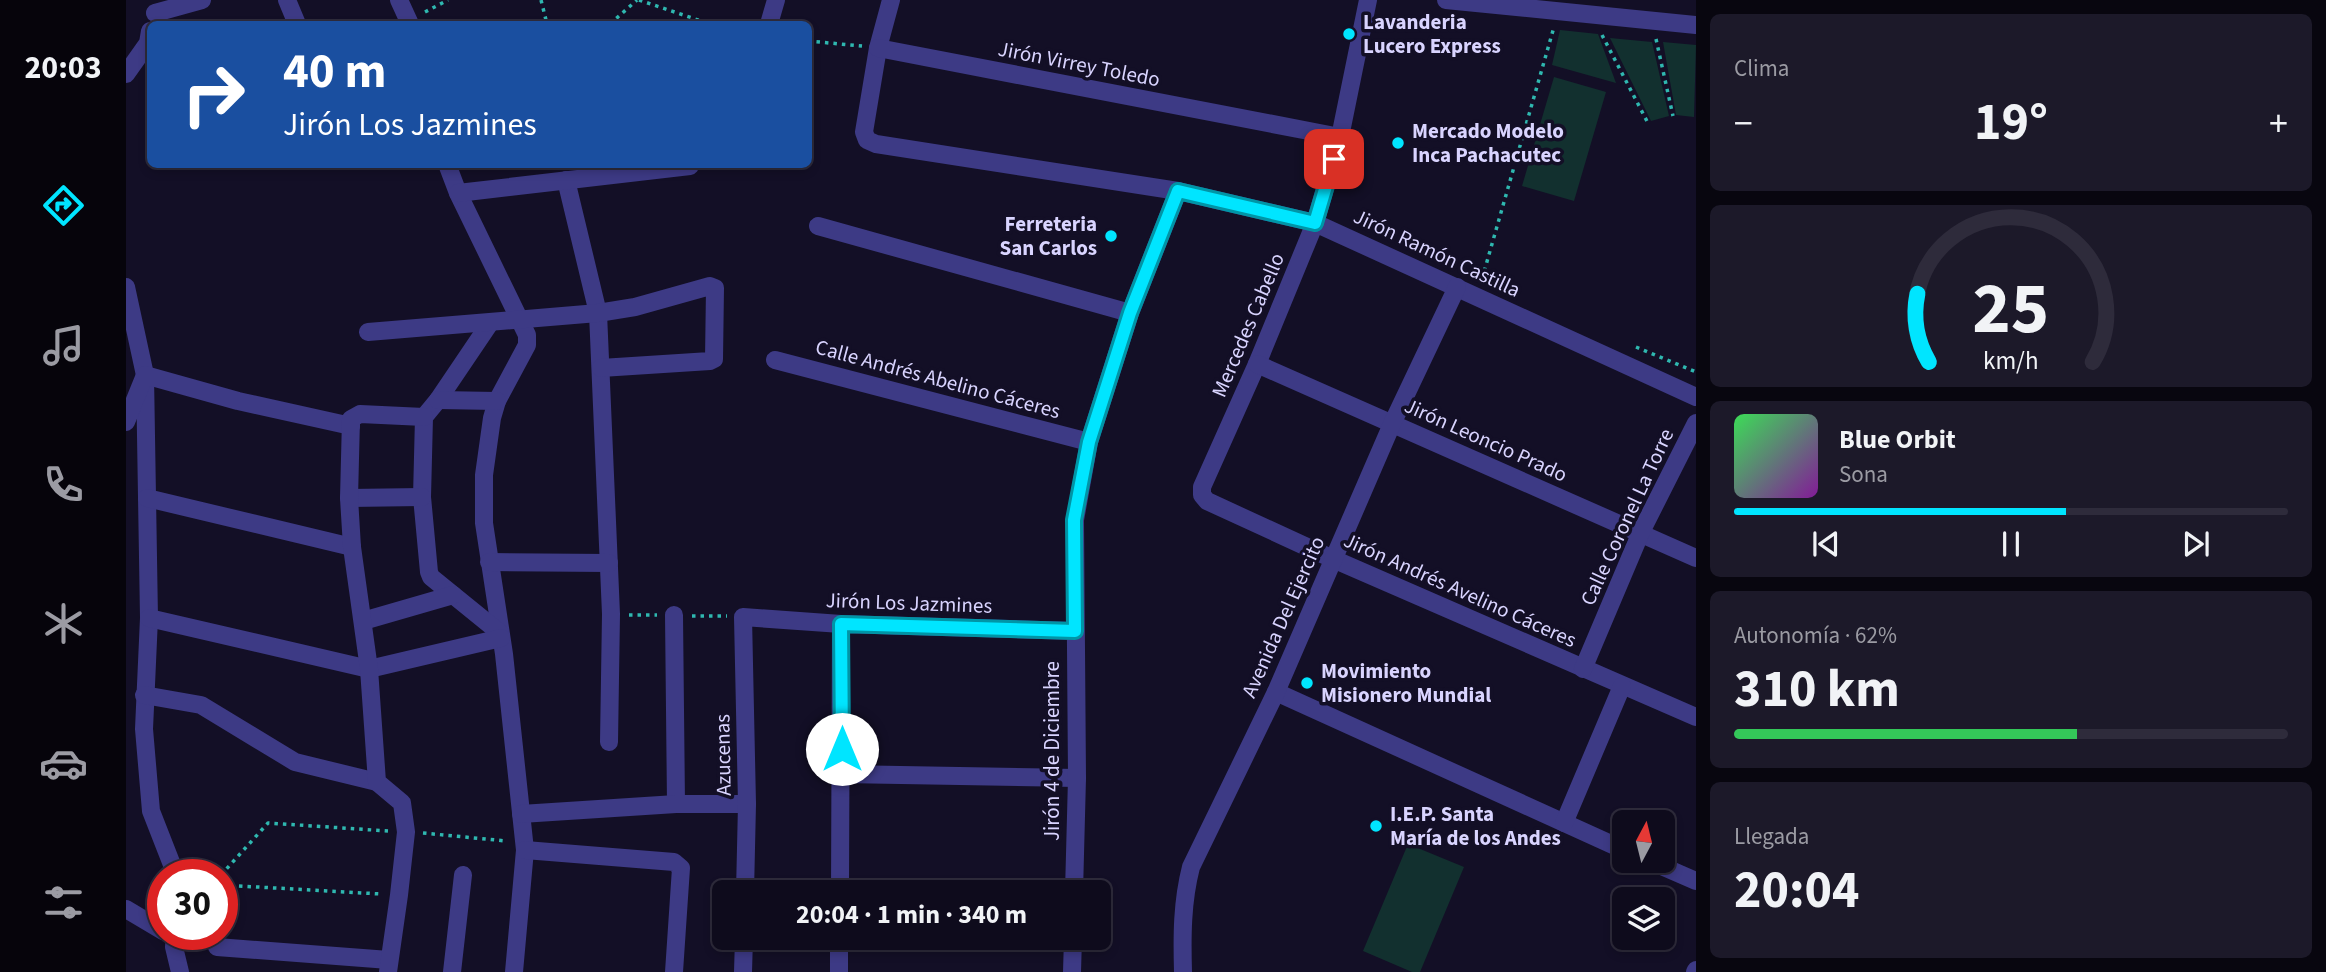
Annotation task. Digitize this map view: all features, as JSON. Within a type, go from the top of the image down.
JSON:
[{"type":"street","points":[[152,12],[202,0]]},
{"type":"street","points":[[287,0],[296,21]]},
{"type":"street","points":[[400,0],[409,21]]},
{"type":"street","points":[[770,21],[776,0]]},
{"type":"street","points":[[878,48],[891,0]]},
{"type":"street","name":"Mercedes Cabello","points":[[1207,501],[1202,495],[1202,487],[1258,364],[1315,223],[1340,138],[1368,0]]},
{"type":"street","points":[[1446,0],[1696,25]]},
{"type":"street","points":[[126,74],[147,44]]},
{"type":"street","name":"Jirón Ramón Castilla","points":[[878,48],[864,132],[867,140],[876,144],[1178,191],[1315,223],[1696,397]]},
{"type":"street","name":"Jirón Virrey Toledo","points":[[878,48],[1340,138]]},
{"type":"street","points":[[449,168],[527,335],[527,345],[497,401],[484,475],[484,523],[501,635],[525,850],[514,972]]},
{"type":"street","points":[[458,192],[672,168]]},
{"type":"street","points":[[566,180],[598,313],[611,614],[609,742]]},
{"type":"street","name":"Jirón 4 de Diciembre","points":[[1074,880],[1077,778],[1074,520],[1089,442],[1130,313],[1178,191]]},
{"type":"street","points":[[818,226],[1130,313]]},
{"type":"street","points":[[368,332],[598,313],[635,307],[710,285],[715,288],[714,359],[601,368]]},
{"type":"street","points":[[126,287],[145,375],[149,618],[145,695],[135,728],[151,811],[170,859]]},
{"type":"street","name":"Avenida Del Ejercito","points":[[1183,972],[1182,919],[1191,867],[1276,692],[1392,424],[1457,287]]},
{"type":"street","points":[[491,323],[424,418],[422,497],[429,572],[435,581],[501,635]]},
{"type":"street","name":"Calle Andrés Abelino Cáceres","points":[[775,360],[1089,442]]},
{"type":"street","name":"Jirón Leoncio Prado","points":[[1258,364],[1696,558]]},
{"type":"street","points":[[126,422],[145,375]]},
{"type":"street","points":[[145,375],[238,401],[351,426]]},
{"type":"street","points":[[438,400],[497,401]]},
{"type":"street","points":[[377,782],[369,669],[352,547],[349,498],[351,419],[360,414],[424,418]]},
{"type":"street","name":"Calle Coronel La Torre","points":[[1583,669],[1641,532],[1696,423]]},
{"type":"street","points":[[349,498],[422,497]]},
{"type":"street","points":[[147,498],[352,547]]},
{"type":"street","name":"Jirón Andrés Avelino Cáceres","points":[[1207,501],[1696,718]]},
{"type":"street","points":[[489,562],[609,563]]},
{"type":"street","points":[[363,621],[453,596]]},
{"type":"street","points":[[674,615],[676,804]]},
{"type":"street","name":"Jirón Los Jazmines","points":[[743,617],[841,624],[1075,631]]},
{"type":"street","name":"Azucenas","points":[[743,617],[747,804],[745,880]]},
{"type":"street","points":[[149,618],[369,669],[501,635]]},
{"type":"street","points":[[840,880],[841,624]]},
{"type":"street","points":[[1564,823],[1622,686]]},
{"type":"street","points":[[1276,692],[1612,845]]},
{"type":"street","points":[[145,695],[201,705],[295,762],[377,782],[402,803],[406,832],[400,895],[388,966],[238,949]]},
{"type":"street","points":[[842,774],[1077,778]]},
{"type":"street","points":[[521,814],[676,804],[747,804]]},
{"type":"street","points":[[525,850],[679,864],[681,868],[674,972]]},
{"type":"street","points":[[1675,872],[1696,881]]},
{"type":"street","points":[[452,972],[463,875]]},
{"type":"street","points":[[126,909],[147,921]]},
{"type":"street","points":[[174,950],[180,972]]},
{"type":"street","points":[[743,972],[744,950]]},
{"type":"street","points":[[839,950],[839,972]]},
{"type":"street","points":[[1072,972],[1073,950]]},
{"type":"path","points":[[411,21],[448,0]]},
{"type":"path","points":[[541,0],[546,21]]},
{"type":"path","points":[[614,21],[638,0],[700,21]]},
{"type":"path","points":[[1481,283],[1555,25]]},
{"type":"path","points":[[1600,30],[1649,125]]},
{"type":"path","points":[[1656,36],[1673,116]]},
{"type":"path","points":[[812,41],[878,48]]},
{"type":"path","points":[[1633,346],[1696,372]]},
{"type":"path","points":[[235,859],[268,823],[502,840],[512,842],[525,850]]},
{"type":"path","points":[[238,886],[400,895]]},
{"type":"green space","points":[[1560,30],[1598,34],[1616,83],[1552,65]]},
{"type":"green space","points":[[1610,38],[1652,42],[1669,116],[1651,121]]},
{"type":"green space","points":[[1663,42],[1696,45],[1694,117],[1676,115]]},
{"type":"green space","points":[[1554,77],[1606,92],[1574,201],[1522,186]]},
{"type":"green space","points":[[1408,844],[1464,867],[1420,972],[1412,972],[1363,951]]},
{"type":"place","name":"Lavanderia Lucero Express","points":[[1349,34]]},
{"type":"place","name":"Mercado Modelo Inca Pachacutec","points":[[1398,143]]},
{"type":"place","name":"Ferreteria San Carlos","points":[[1111,236]]},
{"type":"place","name":"Movimiento Misionero Mundial","points":[[1307,683]]},
{"type":"place","name":"I.E.P. Santa María de los Andes","points":[[1376,826]]},
{"type":"route","points":[[842,749],[841,624],[1075,631],[1074,520],[1089,442],[1130,313],[1178,191],[1315,223],[1334,159]]}]
